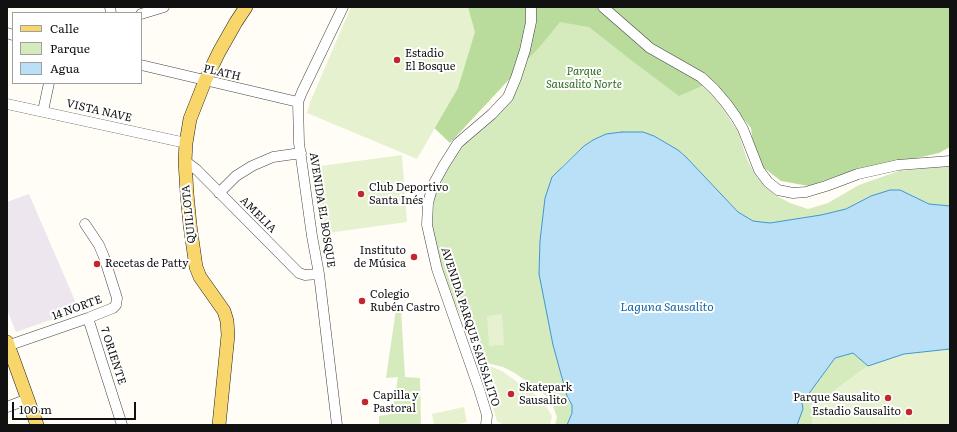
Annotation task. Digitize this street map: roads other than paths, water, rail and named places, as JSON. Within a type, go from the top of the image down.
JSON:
[{"type":"main road","name":"QUILLOTA","points":[[219,425],[228,335],[227,321],[224,311],[200,277],[196,267],[190,226],[185,161],[186,143],[190,119],[205,81],[219,52],[246,7]]},
{"type":"main road","points":[[8,344],[36,425]]},
{"type":"street","points":[[142,14],[164,7]]},
{"type":"street","name":"AVENIDA EL BOSQUE","points":[[337,425],[319,274],[312,236],[301,153],[298,102],[343,7]]},
{"type":"street","name":"AVENIDA PARQUE SAUSALITO","points":[[486,425],[487,415],[479,389],[437,269],[427,225],[428,203],[433,185],[458,143],[492,114],[508,97],[525,50],[531,22],[531,7]]},
{"type":"street","points":[[603,7],[650,48],[700,77],[714,89],[726,102],[743,129],[759,170],[768,182],[778,190],[793,193],[806,192],[858,174],[898,165],[950,161]]},
{"type":"street","name":"PLATH","points":[[142,65],[298,102]]},
{"type":"street","points":[[42,111],[49,84]]},
{"type":"street","name":"VISTA NAVE","points":[[7,104],[186,143]]},
{"type":"street","points":[[219,193],[236,176],[252,166],[273,157],[301,153]]},
{"type":"street","name":"AMELIA","points":[[185,161],[197,170],[299,273],[305,275],[319,274]]},
{"type":"street","name":"14 NORTE","points":[[8,344],[88,318],[113,308],[116,305],[117,298],[99,245],[85,224]]},
{"type":"street","name":"7 ORIENTE","points":[[88,318],[122,425]]},
{"type":"street","points":[[7,407],[28,399]]},
{"type":"water","name":"Laguna Sausalito","points":[[643,132],[654,136],[678,150],[738,212],[753,221],[770,223],[821,215],[846,209],[871,196],[890,190],[900,190],[929,204],[950,206],[950,349],[904,354],[868,366],[853,353],[835,358],[802,403],[803,409],[797,425],[567,425],[572,413],[572,405],[567,396],[553,345],[539,274],[540,241],[545,198],[552,177],[584,146],[606,134]]},
{"type":"place","name":"Estadio El Bosque","points":[[397,60]]},
{"type":"place","name":"Club Deportivo Santa Inés","points":[[361,194]]},
{"type":"place","name":"Instituto de Música","points":[[414,257]]},
{"type":"place","name":"Recetas de Patty","points":[[97,264]]},
{"type":"place","name":"Colegio Rubén Castro","points":[[362,301]]},
{"type":"place","name":"Skatepark Sausalito","points":[[511,394]]},
{"type":"place","name":"Parque Sausalito","points":[[888,398]]},
{"type":"place","name":"Capilla y Pastoral","points":[[365,402]]},
{"type":"place","name":"Estadio Sausalito","points":[[909,412]]},
{"type":"park label","name":"Parque Sausalito Norte","points":[[584,78]]}]
